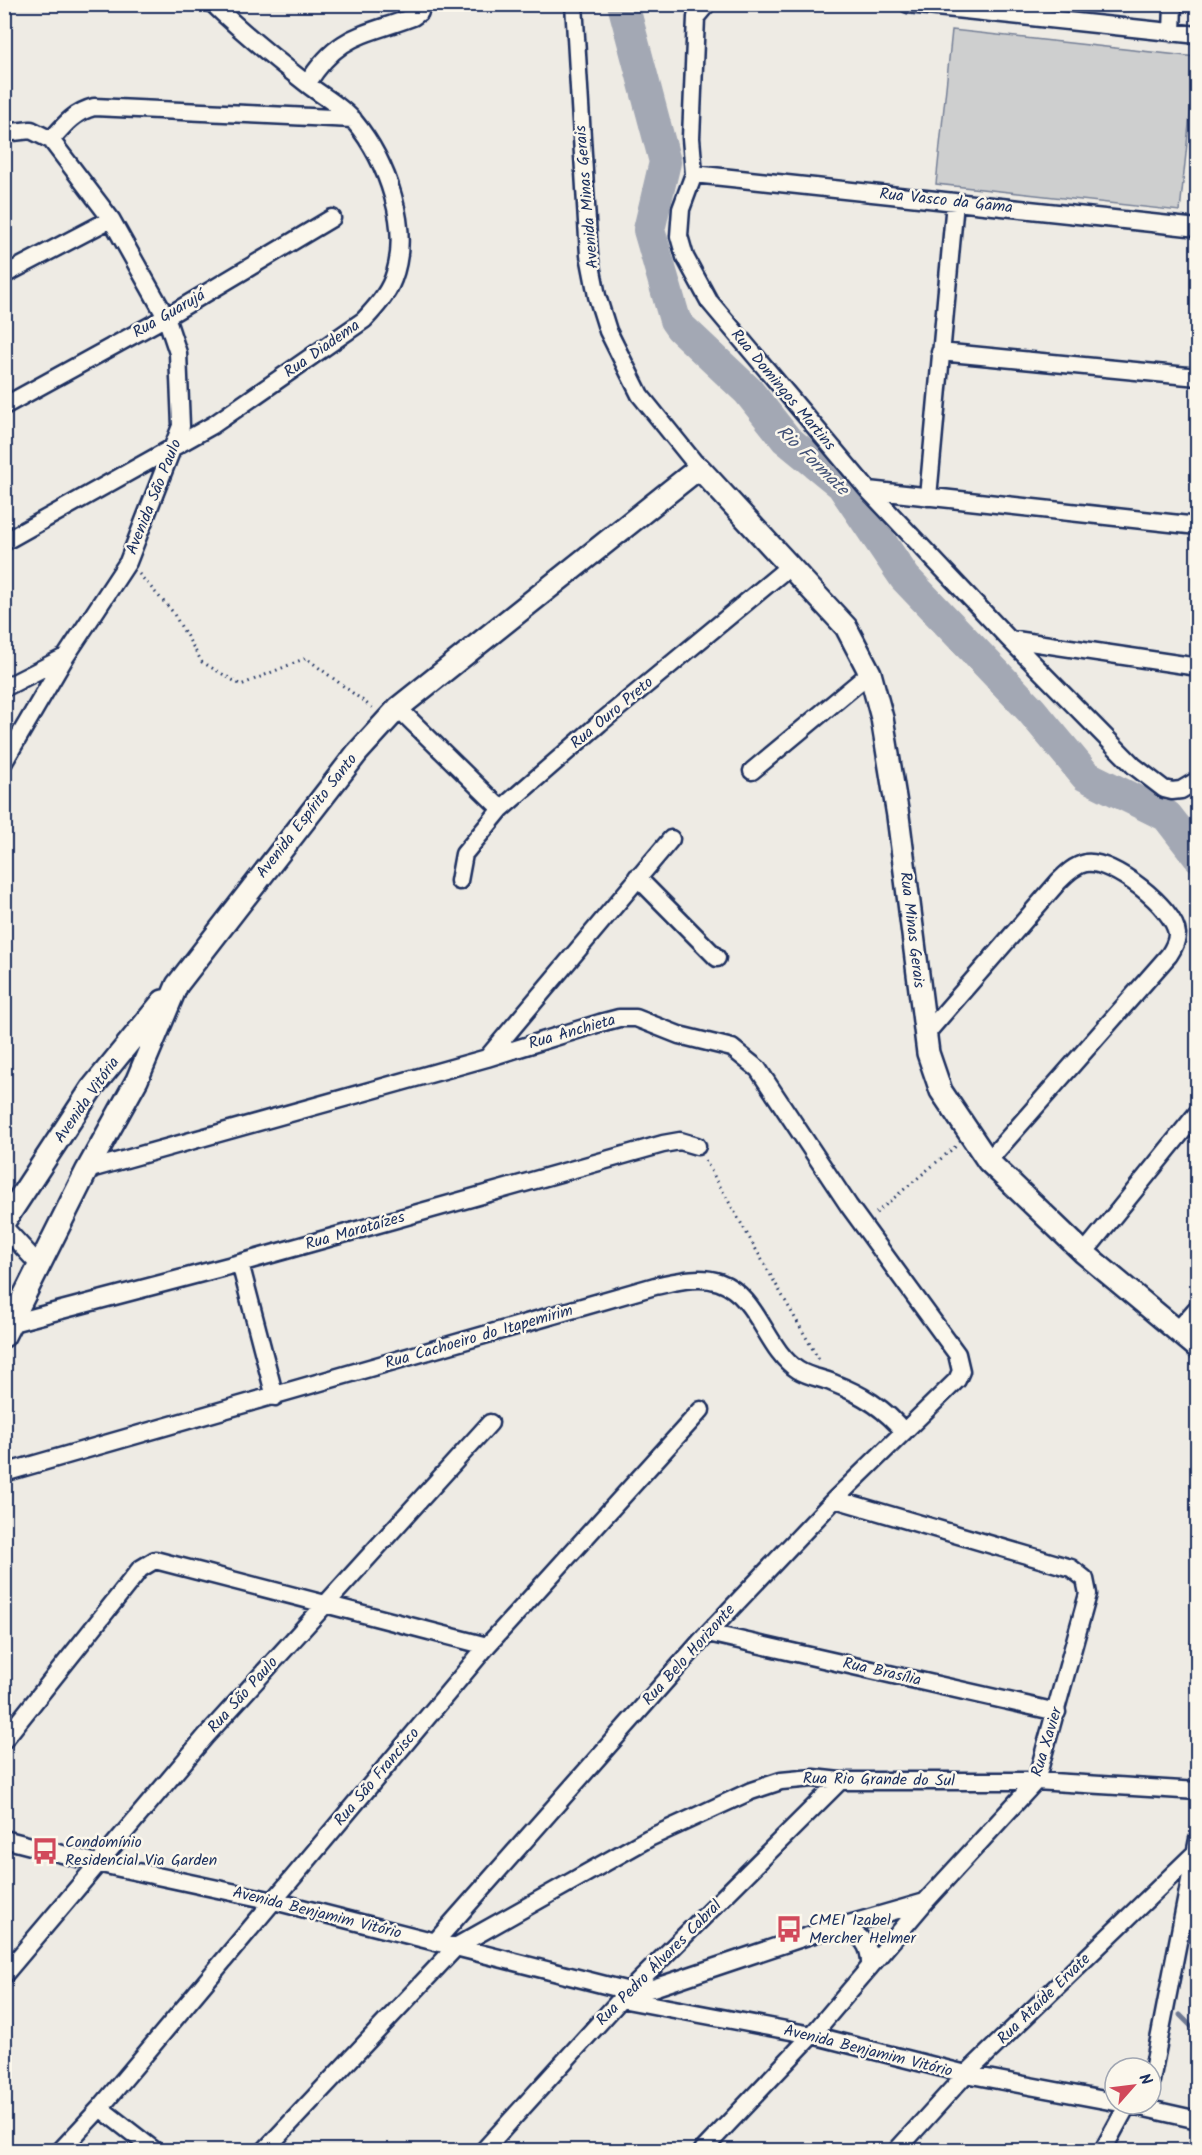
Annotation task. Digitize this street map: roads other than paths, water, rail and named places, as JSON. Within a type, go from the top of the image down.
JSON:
[{"type":"street","name":"Rua Diadema","points":[[4,542],[174,449],[213,425],[364,320],[381,301],[392,280],[398,259],[399,232],[395,209],[373,149],[353,119],[242,33],[213,4]]},
{"type":"street","name":"Avenida Minas Gerais","points":[[574,4],[589,255],[597,296],[608,331],[640,394],[699,468]]},
{"type":"street","points":[[908,4],[1022,11],[1197,35]]},
{"type":"street","points":[[1172,33],[1173,4]]},
{"type":"street","name":"Rua Domingos Martins","points":[[701,11],[691,138],[694,174],[681,209],[679,236],[685,257],[709,301],[868,490],[1126,759],[1156,784],[1172,791],[1181,790],[1197,780]]},
{"type":"street","points":[[307,84],[319,65],[345,41],[413,17],[420,12]]},
{"type":"street","points":[[4,133],[31,130],[51,140],[69,119],[81,110],[94,107],[353,119]]},
{"type":"street","name":"Avenida São Paulo","points":[[4,762],[66,656],[128,561],[174,449],[181,426],[178,353],[166,317],[111,219],[51,140]]},
{"type":"street","name":"Rua Vasco da Gama","points":[[694,174],[1197,228]]},
{"type":"street","points":[[928,497],[955,202]]},
{"type":"street","points":[[4,275],[111,219]]},
{"type":"street","name":"Rua Guarujá","points":[[4,406],[166,317],[332,219]]},
{"type":"street","points":[[940,352],[1197,377]]},
{"type":"street","name":"Rua Minas Gerais","points":[[699,468],[792,565],[846,627],[870,673],[882,718],[896,806],[925,1035],[933,1073],[941,1091],[968,1135],[988,1161],[1084,1252],[1197,1348]]},
{"type":"street","name":"Avenida Espírito Santo","points":[[8,1329],[87,1170],[136,1080],[177,985],[357,753],[392,714],[699,468]]},
{"type":"street","points":[[868,490],[1197,526]]},
{"type":"street","name":"Rua Ouro Preto","points":[[459,881],[464,854],[501,809],[600,723],[792,565]]},
{"type":"street","points":[[1009,639],[1197,667]]},
{"type":"street","points":[[4,688],[66,656]]},
{"type":"street","points":[[752,771],[870,673]]},
{"type":"street","points":[[392,714],[501,809]]},
{"type":"street","points":[[487,1058],[671,839]]},
{"type":"street","points":[[925,1035],[1059,881],[1078,866],[1086,863],[1119,871],[1158,903],[1172,920],[1177,937],[1168,956],[988,1161]]},
{"type":"street","points":[[637,878],[717,958]]},
{"type":"street","name":"Avenida Vitória","points":[[4,1222],[108,1066],[177,985]]},
{"type":"street","name":"Rua Anchieta","points":[[87,1170],[487,1058],[600,1023],[629,1017],[679,1035],[732,1048],[758,1069],[773,1087],[862,1225],[957,1354],[961,1371],[957,1380]]},
{"type":"street","points":[[108,1066],[131,1067],[136,1080]]},
{"type":"street","points":[[1084,1252],[1197,1112]]},
{"type":"street","name":"Rua Marataízes","points":[[8,1329],[663,1144],[680,1141],[697,1146]]},
{"type":"street","points":[[4,1227],[40,1266]]},
{"type":"street","points":[[240,1263],[275,1397]]},
{"type":"street","name":"Rua Cachoeiro do Itapemirim","points":[[4,1473],[655,1286],[690,1280],[708,1280],[727,1286],[752,1309],[784,1357],[798,1370],[832,1382],[877,1405],[904,1432]]},
{"type":"street","points":[[1177,1331],[1197,1307]]},
{"type":"street","name":"Rua Belo Horizonte","points":[[435,1942],[708,1633],[835,1499],[957,1380]]},
{"type":"street","name":"Rua São Francisco","points":[[61,2151],[100,2108],[487,1646],[701,1410]]},
{"type":"street","name":"Rua São Paulo","points":[[4,1975],[206,1737],[324,1603],[490,1423]]},
{"type":"street","name":"Rua Xavier","points":[[703,2151],[812,2036],[925,1902],[1036,1781],[1088,1594],[1085,1579],[1071,1568],[835,1499]]},
{"type":"street","points":[[4,1740],[140,1569],[150,1561],[160,1560],[487,1646]]},
{"type":"street","name":"Rua Brasília","points":[[708,1633],[1057,1712]]},
{"type":"street","name":"Rua Rio Grande do Sul","points":[[457,1946],[649,1838],[751,1791],[781,1781],[813,1778],[840,1781],[1036,1781],[1197,1791]]},
{"type":"street","name":"Rua Pedro Álvares Cabral","points":[[484,2151],[625,1995],[840,1781]]},
{"type":"street","name":"Avenida Benjamim Vitório","points":[[6,1842],[274,1900],[457,1946],[625,1995],[812,2036],[966,2074],[1103,2100]]},
{"type":"street","points":[[1156,2056],[1196,1845]]},
{"type":"street","name":"Rua Ataíde Ervate","points":[[897,2151],[966,2074],[1196,1845]]},
{"type":"street","points":[[625,1995],[653,1988],[814,1934],[925,1902]]},
{"type":"street","points":[[841,1926],[857,1933],[865,1941],[871,1954],[870,1967]]},
{"type":"street","points":[[266,2151],[457,1946]]},
{"type":"street","points":[[100,2108],[154,2151]]},
{"type":"street","points":[[1163,2111],[1197,2120]]},
{"type":"street","points":[[1103,2151],[1121,2116]]},
{"type":"waterway","name":"Rio Formate","points":[[623,4],[665,162],[649,230],[675,320],[748,391],[786,439],[842,485],[905,578],[1031,710],[1086,776],[1167,816],[1198,856]]},
{"type":"waterway","points":[[1180,2015],[1198,2033]]},
{"type":"place","name":"Condomínio Residencial Via Garden","points":[[45,1851]]},
{"type":"place","name":"CMEI Izabel Mercher Helmer","points":[[789,1929]]}]
